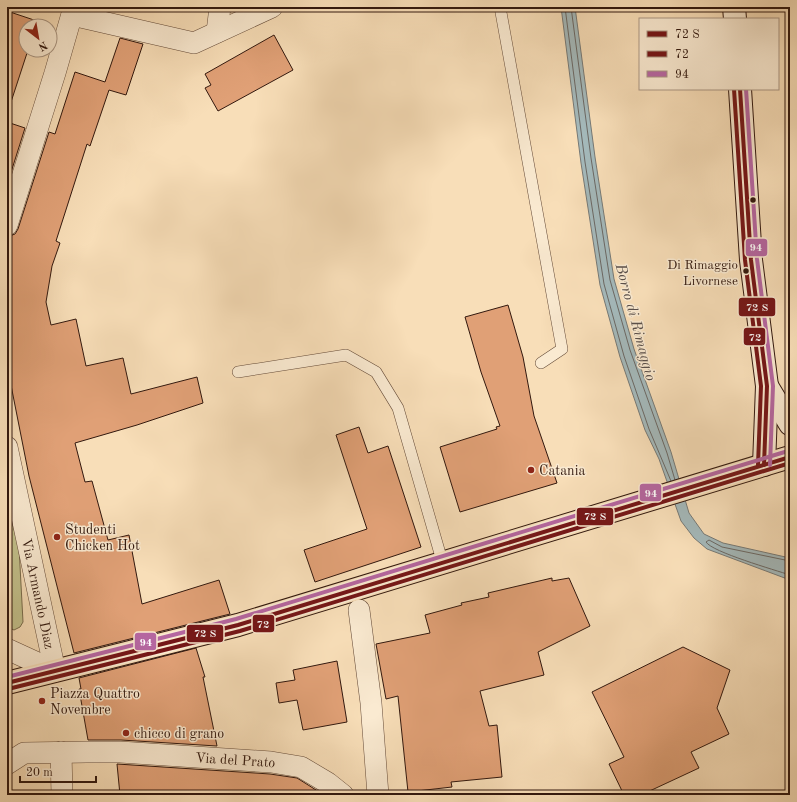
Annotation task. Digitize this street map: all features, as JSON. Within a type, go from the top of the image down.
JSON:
[{"type":"main road","points":[[734,7],[735,18]]},
{"type":"main road","points":[[740,90],[751,260],[767,386],[764,465]]},
{"type":"main road","points":[[767,386],[790,424]]},
{"type":"main road","points":[[7,683],[238,625],[629,508],[790,457]]},
{"type":"street","points":[[217,32],[220,7]]},
{"type":"street","points":[[7,226],[73,11],[194,43],[272,7]]},
{"type":"street","name":"Via Armando Diaz","points":[[7,446],[55,671]]},
{"type":"street","points":[[359,610],[371,704],[378,795]]},
{"type":"street","points":[[7,649],[55,671]]},
{"type":"street","points":[[7,764],[24,753],[61,752],[62,795]]},
{"type":"street","name":"Via del Prato","points":[[61,752],[120,752],[271,762],[301,767],[328,783],[343,795]]},
{"type":"lane","points":[[500,7],[562,349],[541,363]]},
{"type":"lane","points":[[238,372],[346,355],[376,372],[398,408],[443,564]]},
{"type":"shaded area","points":[[7,504],[19,547],[23,622],[20,627],[14,630],[7,627]]},
{"type":"water","points":[[561,7],[575,7],[595,157],[614,279],[634,349],[671,452],[689,513],[704,534],[723,543],[790,558],[790,580],[707,549],[694,538],[681,521],[659,459],[645,430],[620,357],[600,285],[581,163]]},
{"type":"building","points":[[7,11],[28,18],[18,18],[18,58],[25,58],[11,102],[7,101]]},
{"type":"building","points":[[274,35],[293,70],[218,111],[205,88],[211,85],[205,74]]},
{"type":"building","points":[[120,38],[143,44],[126,95],[109,90],[90,146],[87,144],[56,241],[60,243],[52,266],[46,302],[51,325],[76,319],[86,366],[123,358],[131,394],[197,377],[203,403],[137,425],[75,443],[85,482],[92,481],[108,540],[129,535],[142,604],[219,580],[230,614],[74,653],[29,476],[7,365],[7,237],[15,234],[18,229],[49,132],[55,134],[75,72],[105,82]]},
{"type":"building","points":[[7,122],[25,128],[7,185]]},
{"type":"building","points":[[508,305],[523,357],[534,416],[557,483],[460,512],[440,447],[497,429],[496,427],[500,426],[481,372],[465,317]]},
{"type":"building","points":[[359,427],[368,453],[388,446],[421,547],[315,582],[304,550],[367,529],[336,435]]},
{"type":"building","points":[[552,578],[552,581],[569,578],[590,626],[538,652],[544,675],[480,691],[489,726],[497,725],[502,777],[451,782],[452,787],[408,792],[398,696],[386,699],[376,644],[430,633],[425,615],[462,605],[461,603],[489,597],[488,593]]},
{"type":"building","points":[[683,647],[730,670],[717,708],[729,734],[691,752],[699,768],[641,795],[624,795],[609,764],[624,757],[592,692]]},
{"type":"building","points":[[196,648],[205,677],[203,677],[217,746],[121,740],[88,740],[79,689],[81,689],[79,678]]},
{"type":"building","points":[[337,661],[347,722],[303,730],[297,700],[279,703],[276,683],[295,680],[293,670]]},
{"type":"building","points":[[117,764],[270,774],[297,778],[324,795],[120,795]]},
{"type":"transit line","name":"72","points":[[734,90],[745,260],[761,386],[758,465]]},
{"type":"transit line","points":[[740,90],[751,260],[767,386],[764,465]]},
{"type":"transit line","name":"94","points":[[746,90],[757,259],[773,386],[770,465]]},
{"type":"transit line","name":"94","points":[[7,677],[236,619],[788,451]]},
{"type":"transit line","points":[[7,683],[238,625],[790,457]]},
{"type":"transit line","name":"72","points":[[8,689],[240,631],[790,463]]},
{"type":"place","name":"Di Rimaggio Livornese","points":[[746,271]]},
{"type":"place","name":"Catania","points":[[531,470]]},
{"type":"place","name":"Studenti Chicken Hot","points":[[57,537]]},
{"type":"place","name":"Piazza Quattro Novembre","points":[[42,701]]},
{"type":"place","name":"chicco di grano","points":[[126,733]]},
{"type":"water label","name":"Borro di Rimaggio","points":[[636,322]]}]
